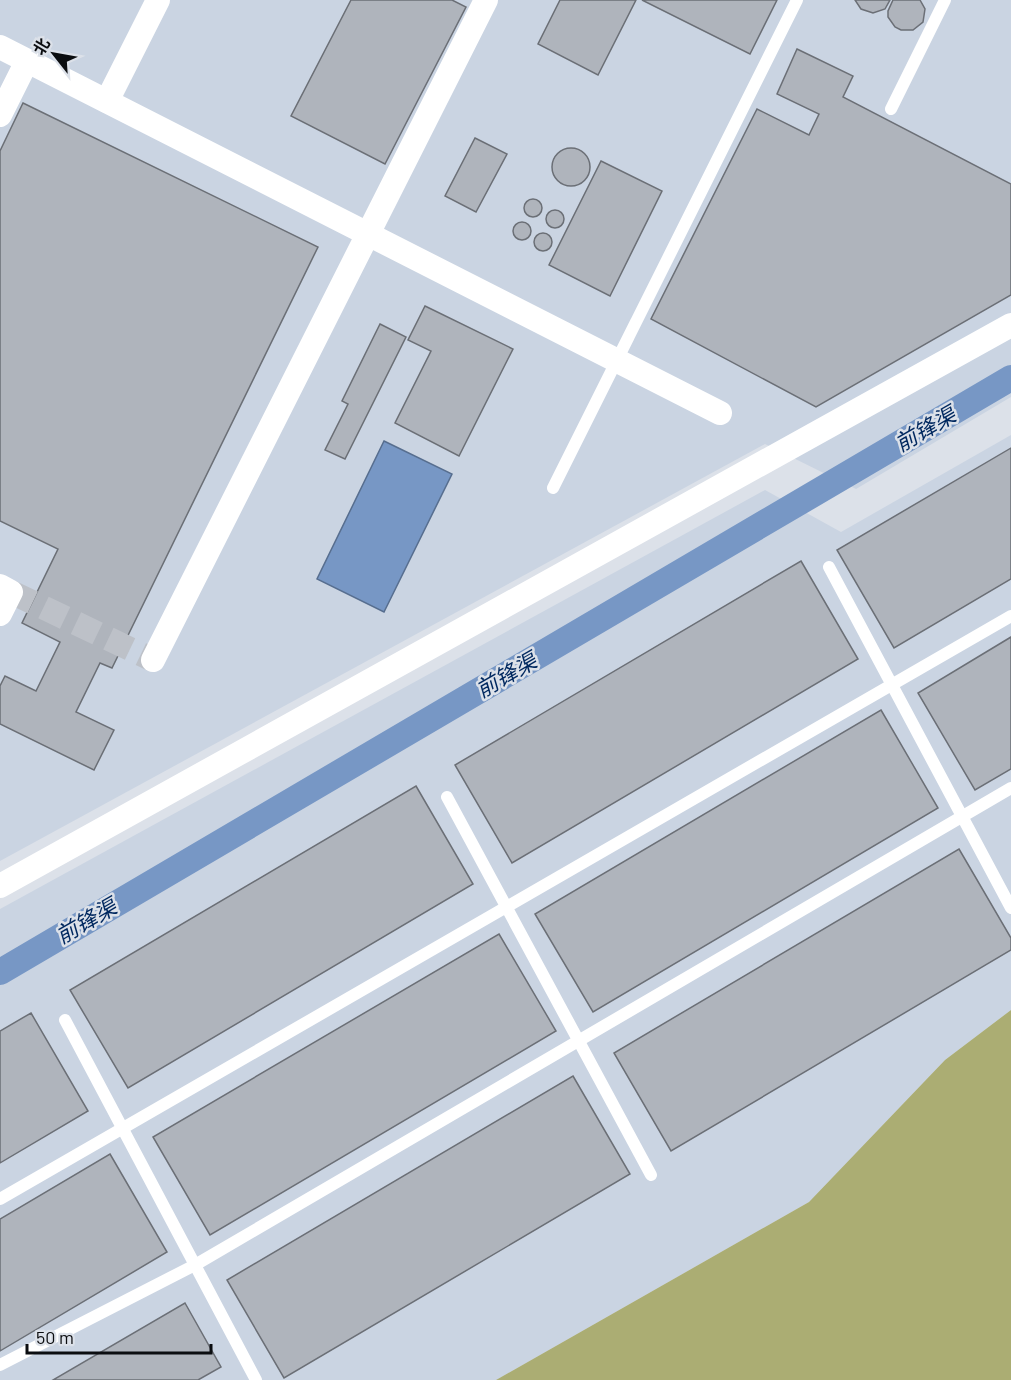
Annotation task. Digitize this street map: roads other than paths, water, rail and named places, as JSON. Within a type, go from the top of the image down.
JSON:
[{"type":"street","points":[[107,101],[158,0]]},
{"type":"street","points":[[153,660],[486,0]]},
{"type":"street","points":[[0,47],[720,413]]},
{"type":"street","points":[[0,115],[27,61]]},
{"type":"street","points":[[0,886],[1011,325]]},
{"type":"street","points":[[0,586],[11,592],[0,614]]},
{"type":"lane","points":[[553,488],[797,0]]},
{"type":"lane","points":[[891,109],[945,0]]},
{"type":"lane","points":[[829,567],[1011,908]]},
{"type":"lane","points":[[0,1199],[1011,615]]},
{"type":"lane","points":[[0,1365],[195,1264],[1011,788]]},
{"type":"lane","points":[[447,797],[651,1175]]},
{"type":"lane","points":[[65,1020],[256,1380]]},
{"type":"water","points":[[384,441],[452,474],[384,612],[317,579]]},
{"type":"waterway","name":"前锋渠","points":[[0,972],[1011,378]]},
{"type":"tunnel","points":[[11,592],[153,660]]}]
